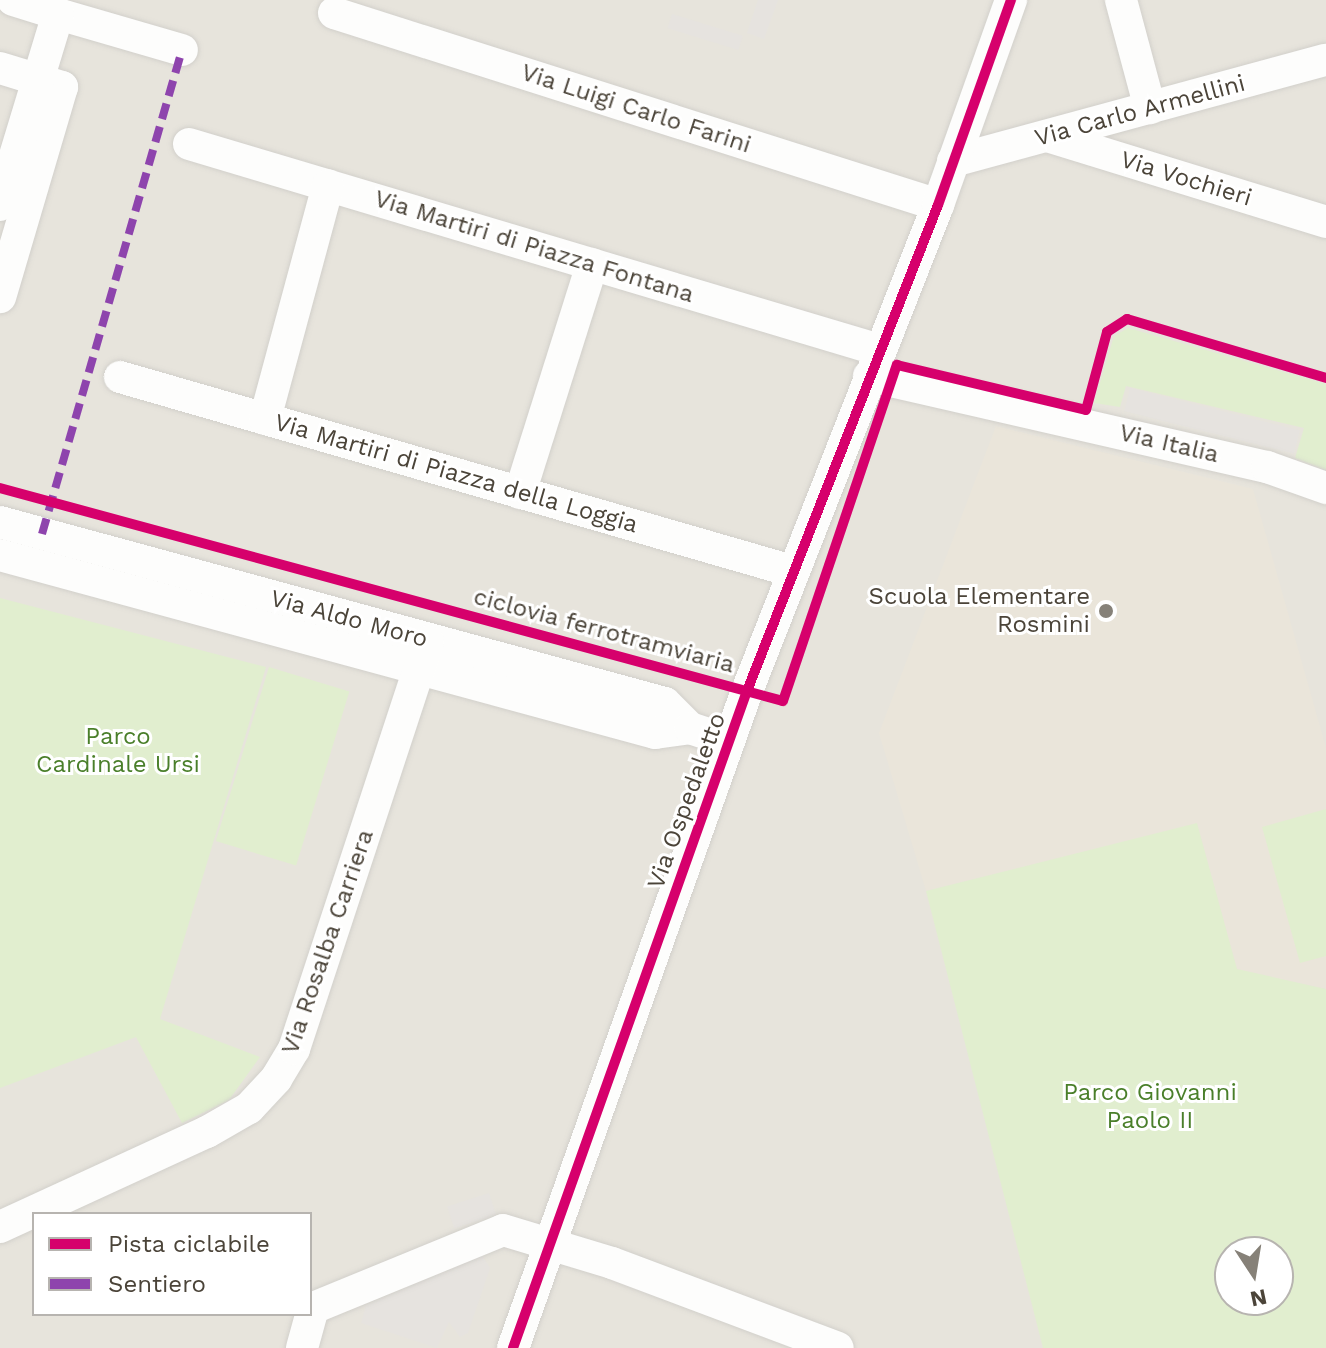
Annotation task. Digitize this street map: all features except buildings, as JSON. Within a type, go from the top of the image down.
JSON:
[{"type":"street","points":[[13,0],[182,50]]},
{"type":"street","name":"Via Ospedaletto","points":[[513,1348],[554,1243],[729,741],[792,571],[933,217],[1011,0]]},
{"type":"street","points":[[1121,0],[1150,108]]},
{"type":"street","name":"Via Luigi Carlo Farini","points":[[334,13],[933,217]]},
{"type":"street","points":[[0,205],[58,14]]},
{"type":"street","name":"Via Carlo Armellini","points":[[953,161],[1326,60]]},
{"type":"street","points":[[0,68],[62,87],[0,297]]},
{"type":"street","name":"Via Vochieri","points":[[1047,136],[1326,222]]},
{"type":"street","name":"Via Martiri di Piazza Fontana","points":[[189,144],[592,264],[874,363]]},
{"type":"street","points":[[265,419],[328,185]]},
{"type":"street","points":[[520,493],[592,264]]},
{"type":"street","name":"Via Italia","points":[[874,363],[1267,467],[1326,488]]},
{"type":"street","name":"Via Martiri di Piazza della Loggia","points":[[120,377],[792,571]]},
{"type":"street","name":"Via Aldo Moro","points":[[0,522],[428,641],[665,703],[690,728],[729,741]]},
{"type":"street","name":"Via Aldo Moro","points":[[0,555],[421,672],[655,733],[690,728]]},
{"type":"street","name":"Via Rosalba Carriera","points":[[33,1212],[207,1132],[249,1108],[276,1079],[294,1049],[421,672],[428,641]]},
{"type":"street","name":"Via Rosalba Carriera","points":[[0,1227],[32,1212]]},
{"type":"street","points":[[312,1312],[313,1308],[503,1230],[554,1243],[838,1348]]},
{"type":"street","points":[[302,1348],[311,1316]]},
{"type":"shaded area","points":[[0,0],[1326,0],[1326,1348],[0,1348]]},
{"type":"shaded area","points":[[758,0],[778,0],[764,39],[747,33]]},
{"type":"shaded area","points":[[672,14],[743,36],[738,50],[668,28]]},
{"type":"shaded area","points":[[1130,388],[1300,430],[1294,454],[1124,411]]},
{"type":"shaded area","name":"Scuola Elementare Rosmini","points":[[996,426],[1253,489],[1326,748],[1326,989],[1237,970],[1197,824],[926,891],[879,733]]},
{"type":"shaded area","points":[[489,1193],[496,1215],[454,1228],[447,1207]]},
{"type":"shaded area","points":[[482,1255],[490,1268],[468,1333],[460,1337],[449,1322],[437,1348],[361,1323],[366,1305]]},
{"type":"green space","points":[[1128,328],[1326,384],[1326,470],[1295,458],[1304,428],[1126,386],[1120,407],[1094,403],[1114,336]]},
{"type":"green space","name":"Parco Cardinale Ursi","points":[[0,598],[266,667],[160,1019],[260,1057],[229,1100],[182,1123],[136,1037],[0,1088]]},
{"type":"green space","points":[[269,667],[349,692],[296,866],[216,841]]},
{"type":"green space","points":[[1326,809],[1326,956],[1300,963],[1262,827]]},
{"type":"green space","name":"Parco Giovanni Paolo II","points":[[1197,823],[1237,969],[1326,989],[1326,1348],[1043,1348],[926,891]]},
{"type":"marked path","points":[[42,534],[182,50]]},
{"type":"cycle path","points":[[513,1348],[747,691],[938,205],[1011,0]]},
{"type":"cycle path","name":"ciclovia ferrotramviaria","points":[[0,488],[783,701],[897,365],[1086,410],[1107,332],[1127,319],[1326,378]]},
{"type":"place","name":"Scuola Elementare Rosmini","points":[[1106,611]]}]
